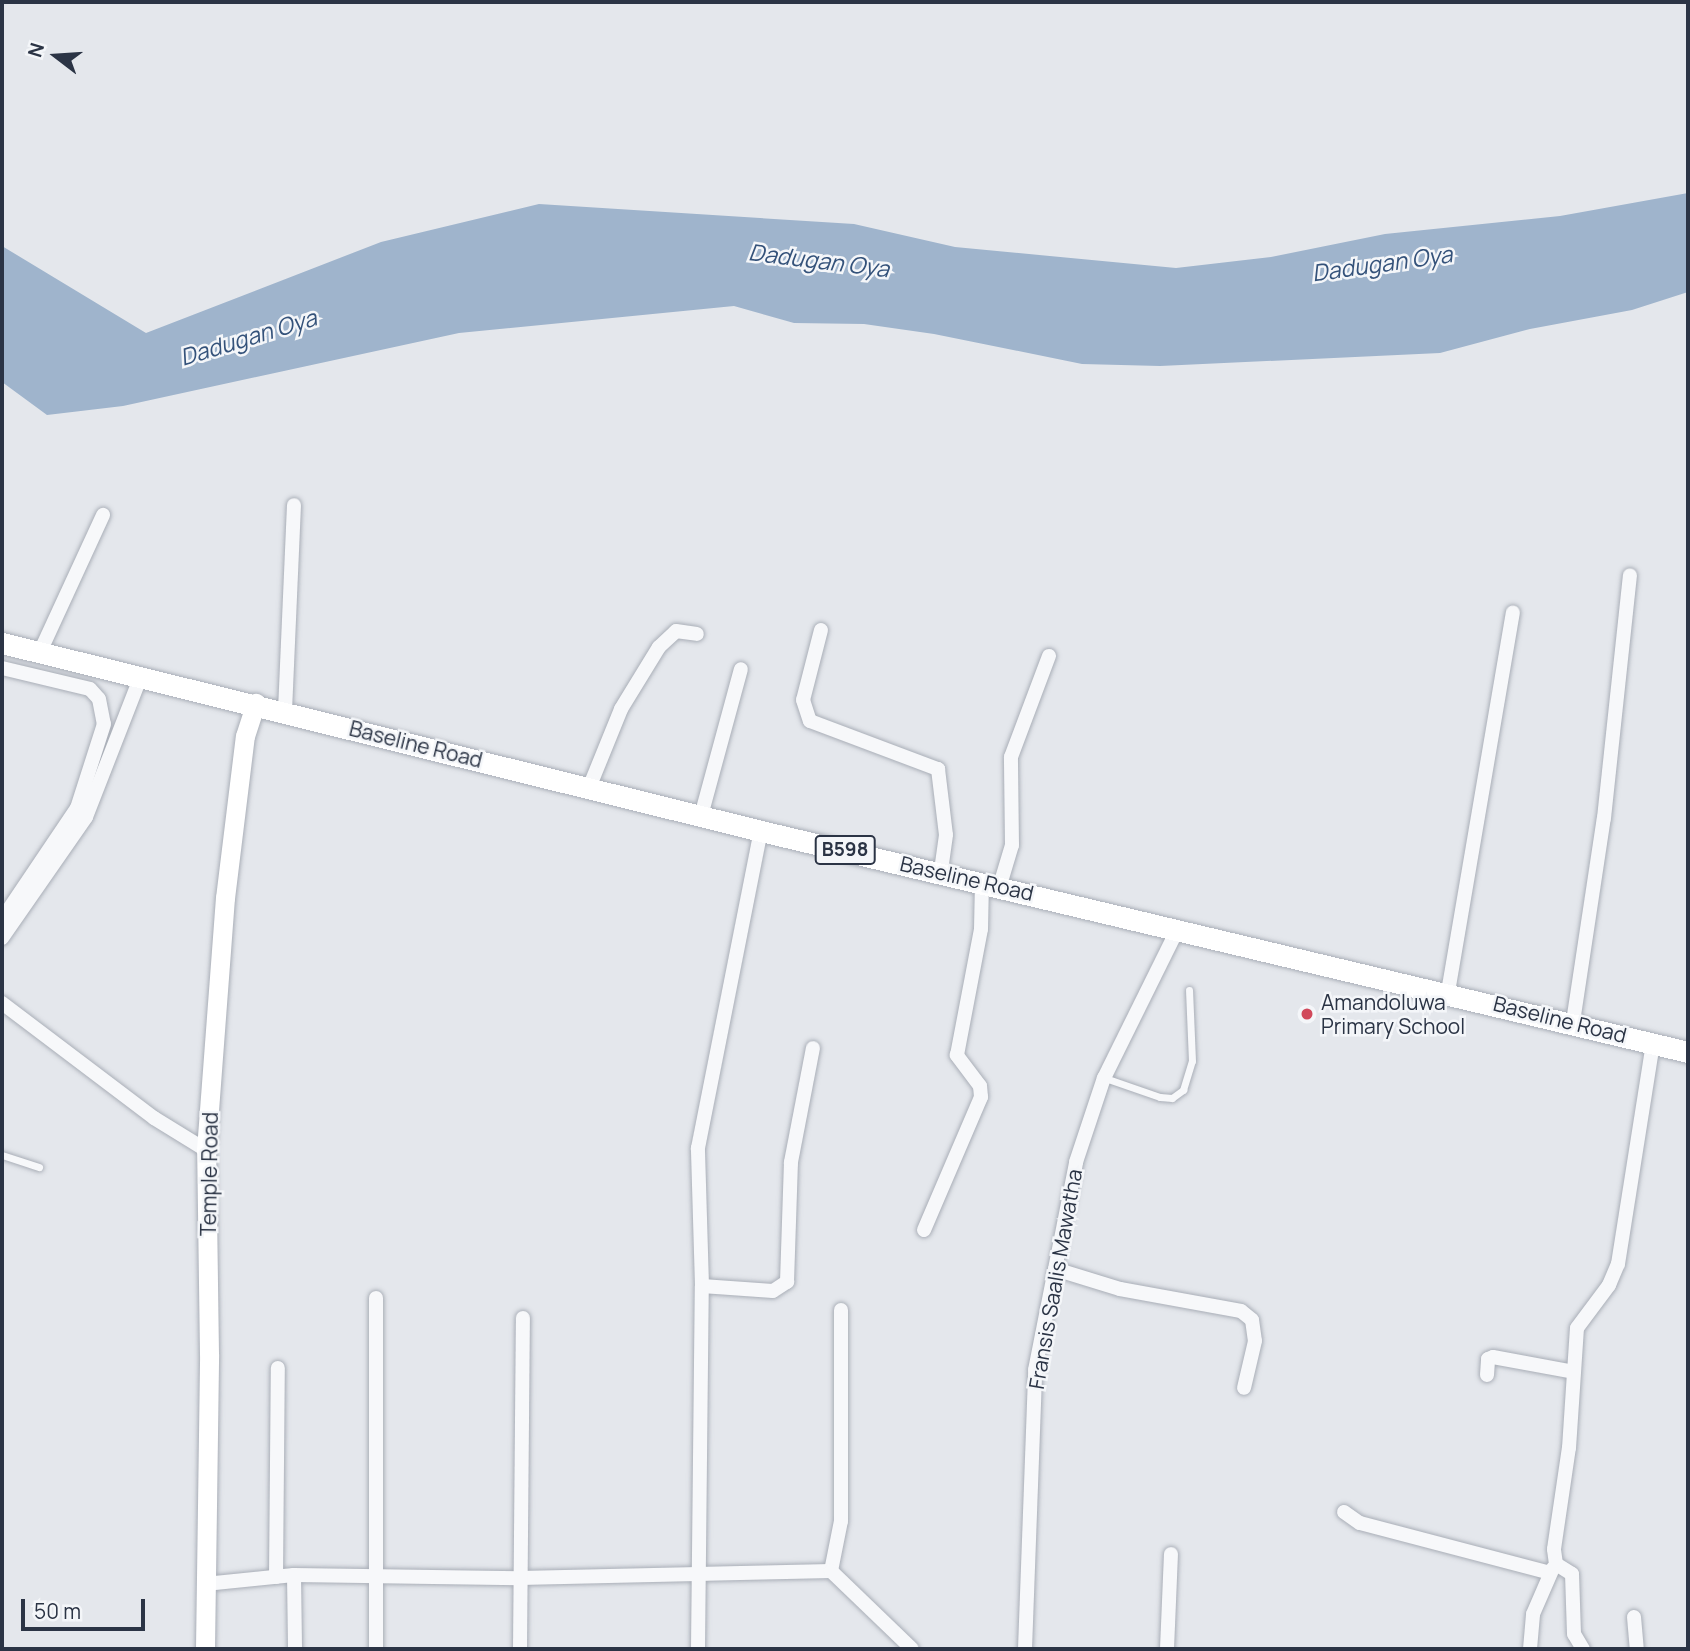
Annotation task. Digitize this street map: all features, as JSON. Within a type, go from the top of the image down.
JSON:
[{"type":"main road","name":"Baseline Road","points":[[2,643],[256,703],[761,831],[1448,992],[1688,1052]]},
{"type":"street","points":[[285,711],[294,505]]},
{"type":"street","points":[[40,652],[103,515]]},
{"type":"street","points":[[1573,1022],[1604,818],[1630,575]]},
{"type":"street","points":[[1448,992],[1513,613]]},
{"type":"street","points":[[821,630],[803,700],[810,721],[938,769],[946,835],[941,872]]},
{"type":"street","points":[[589,788],[621,709],[659,648],[676,631],[697,634]]},
{"type":"street","points":[[924,1230],[981,1097],[980,1086],[957,1055],[991,884],[1012,845],[1011,757],[1049,656]]},
{"type":"street","points":[[2,668],[90,689],[99,699],[104,724],[77,808],[2,919]]},
{"type":"street","points":[[701,816],[741,669]]},
{"type":"street","points":[[2,938],[86,817],[141,676]]},
{"type":"street","name":"Temple Road","points":[[205,1649],[206,1150],[225,898],[245,736],[256,703]]},
{"type":"street","points":[[698,1649],[702,1574],[702,1286],[698,1148],[761,831]]},
{"type":"street","name":"Fransis Saalis Mawatha","points":[[1025,1649],[1035,1370],[1076,1162],[1104,1078],[1177,930]]},
{"type":"street","points":[[2,1003],[155,1118],[206,1150]]},
{"type":"street","points":[[1530,1649],[1533,1614],[1553,1568],[1569,1448],[1577,1328],[1609,1284],[1618,1264],[1653,1043]]},
{"type":"street","points":[[702,1286],[773,1291],[787,1282],[791,1161],[813,1048]]},
{"type":"street","points":[[1055,1269],[1120,1289],[1241,1311],[1252,1320],[1255,1341],[1244,1388]]},
{"type":"street","points":[[376,1298],[376,1649]]},
{"type":"street","points":[[831,1571],[841,1521],[841,1310]]},
{"type":"street","points":[[520,1649],[523,1318]]},
{"type":"street","points":[[1487,1375],[1488,1359],[1493,1357],[1574,1372]]},
{"type":"street","points":[[276,1577],[278,1368]]},
{"type":"street","points":[[1343,1512],[1360,1523],[1572,1574],[1574,1634],[1583,1649]]},
{"type":"street","points":[[1167,1649],[1171,1554]]},
{"type":"street","points":[[205,1584],[294,1575],[520,1578],[831,1571],[912,1649]]},
{"type":"street","points":[[294,1575],[295,1649]]},
{"type":"street","points":[[1633,1617],[1637,1649]]},
{"type":"lane","points":[[1104,1078],[1160,1097],[1172,1098],[1183,1090],[1192,1061],[1189,990]]},
{"type":"lane","points":[[2,1155],[39,1167]]},
{"type":"water","name":"Dadugan Oya","points":[[1688,193],[1688,292],[1632,310],[1530,329],[1440,353],[1160,366],[1082,364],[934,334],[864,324],[794,323],[734,306],[459,333],[123,406],[47,415],[2,382],[2,246],[146,333],[381,242],[539,204],[854,224],[955,247],[1176,268],[1271,257],[1385,234],[1560,216]]},
{"type":"place","name":"Amandoluwa Primary School","points":[[1307,1014]]}]
